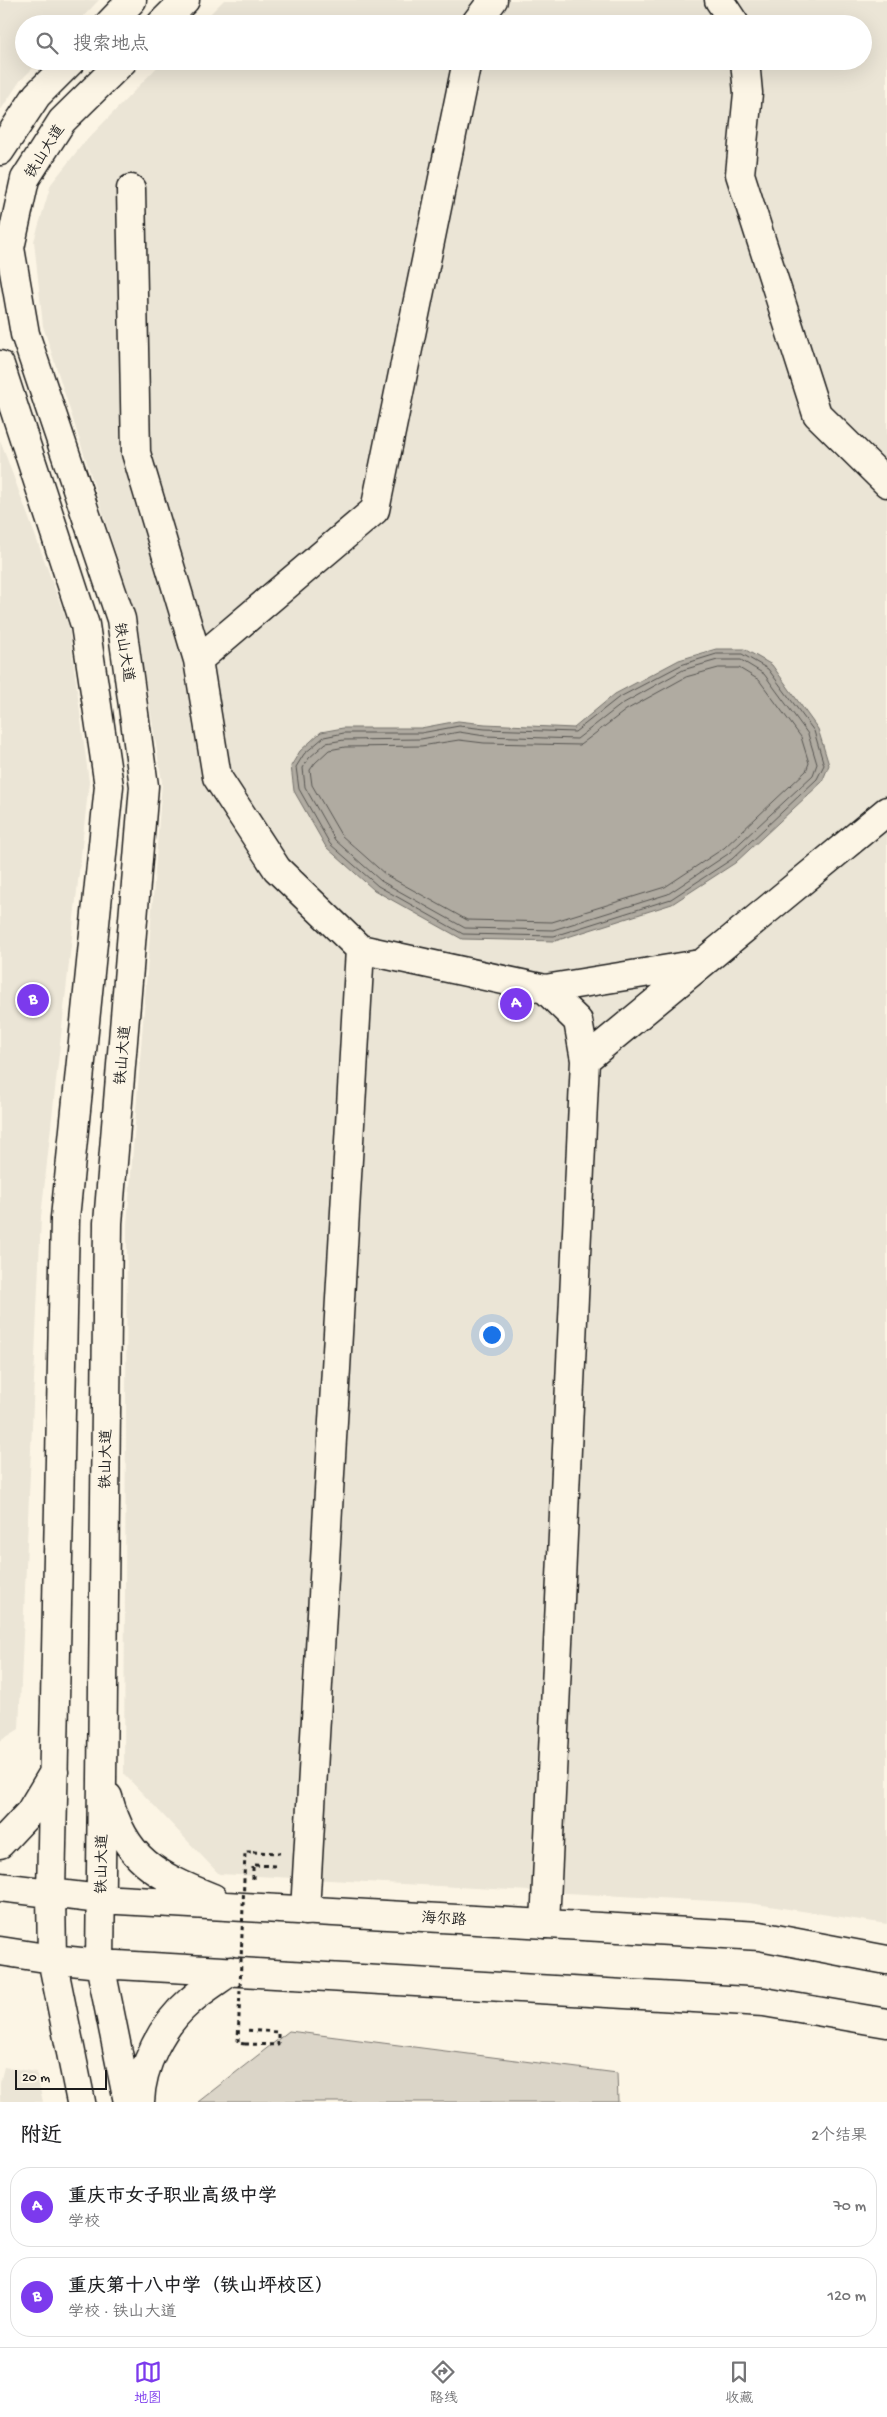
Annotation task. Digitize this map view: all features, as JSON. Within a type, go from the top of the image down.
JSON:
[{"type":"main road","points":[[118,15],[132,0]]},
{"type":"main road","points":[[170,15],[185,0]]},
{"type":"main road","points":[[482,15],[493,0]]},
{"type":"main road","points":[[719,0],[729,15]]},
{"type":"main road","points":[[0,151],[37,95],[62,70]]},
{"type":"main road","name":"铁山大道","points":[[114,70],[62,121],[25,179],[10,248],[25,334],[120,619],[144,786],[108,1223],[100,1964],[128,2102]]},
{"type":"main road","points":[[198,660],[375,510],[465,70]]},
{"type":"main road","points":[[746,70],[748,93],[740,174],[817,414],[887,483]]},
{"type":"main road","points":[[131,189],[136,453],[198,660],[217,777],[277,869],[360,949],[545,989],[701,964]]},
{"type":"main road","points":[[0,365],[85,625],[109,786],[65,1218],[51,1894],[52,1960],[81,2102]]},
{"type":"main road","points":[[585,1060],[887,811]]},
{"type":"main road","points":[[305,1910],[360,949]]},
{"type":"main road","points":[[545,989],[578,1021],[585,1060],[545,1924]]},
{"type":"main road","points":[[0,1844],[30,1812],[55,1771]]},
{"type":"main road","points":[[102,1775],[111,1811],[124,1842],[151,1870],[183,1886],[233,1906]]},
{"type":"main road","name":"海尔路","points":[[0,1887],[100,1899],[760,1936],[887,1960]]},
{"type":"main road","points":[[0,1951],[52,1960],[100,1964],[764,2002],[887,2023]]},
{"type":"main road","points":[[140,2102],[140,2087],[158,2039],[189,2001],[231,1971]]},
{"type":"path","points":[[246,2030],[278,2032],[278,2045],[238,2043],[245,1852],[281,1853],[280,1866],[254,1865]]},
{"type":"shaded area","points":[[0,0],[99,0],[85,15],[15,15],[15,70],[31,70],[20,81],[0,111]]},
{"type":"shaded area","points":[[224,0],[887,0],[887,1924],[749,1903],[219,1874],[124,1774],[127,1225],[162,782],[134,610],[43,326],[34,241],[51,184],[82,145],[154,70],[872,70],[872,15],[209,15]]},
{"type":"shaded area","points":[[0,440],[69,627],[89,782],[41,1217],[19,1729],[0,1741]]},
{"type":"shaded area","points":[[289,2031],[617,2073],[618,2102],[198,2102]]},
{"type":"shaded area","points":[[4,2067],[36,2072],[43,2102],[0,2102],[0,2083]]},
{"type":"water","points":[[716,649],[744,649],[772,665],[818,729],[829,765],[822,782],[735,863],[672,904],[555,941],[462,939],[374,890],[326,847],[294,791],[291,766],[300,751],[321,732],[343,728],[421,728],[458,721],[574,728],[615,694],[679,660]]},
{"type":"place","name":"重庆第十八中学（铁山坪校区）","points":[[33,1000]]},
{"type":"place","name":"重庆市女子职业高级中学","points":[[516,1004]]}]
